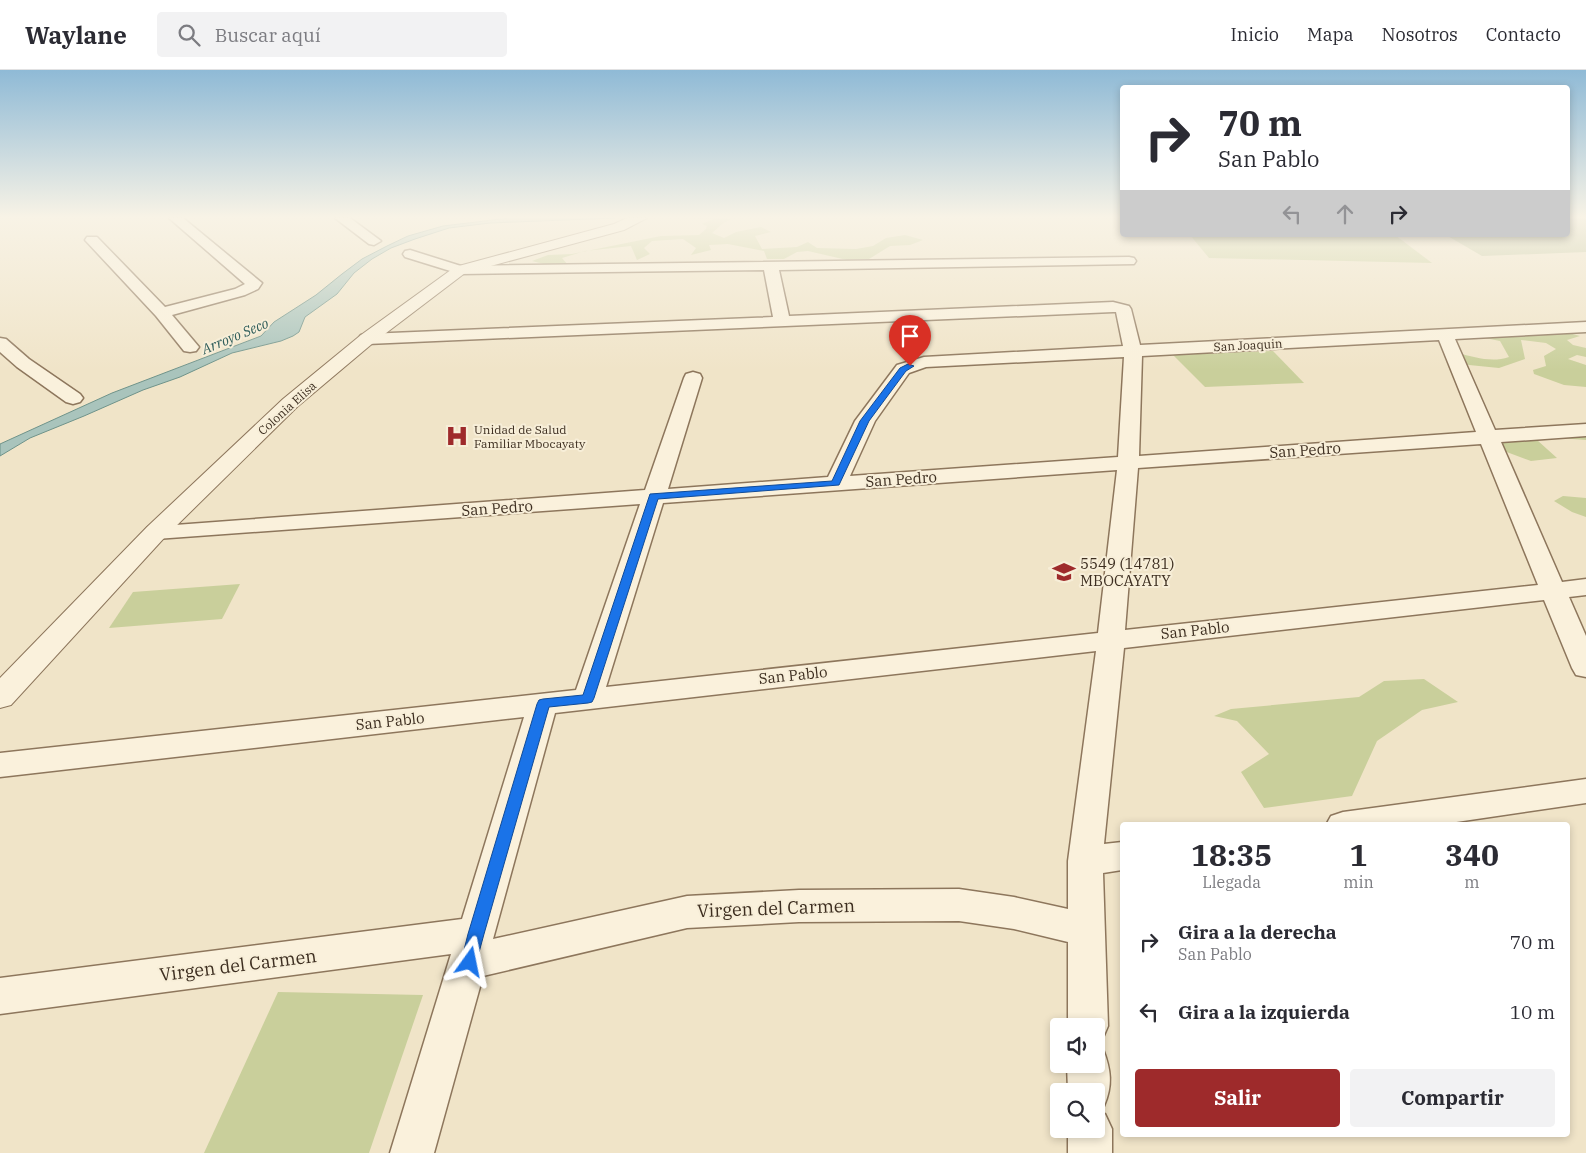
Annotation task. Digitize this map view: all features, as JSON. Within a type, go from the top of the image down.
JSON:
[{"type":"street","points":[[119,269],[162,313],[190,347]]},
{"type":"street","points":[[162,313],[240,292],[253,286],[254,283],[234,269]]},
{"type":"street","points":[[455,269],[574,269]]},
{"type":"street","name":"Colonia Elisa","points":[[0,697],[156,532],[290,403],[367,339],[460,270],[465,269]]},
{"type":"street","points":[[771,269],[782,322]]},
{"type":"street","points":[[367,339],[1116,307],[1123,309],[1133,351],[1128,463],[1111,640],[1085,861],[1088,1018]]},
{"type":"street","name":"San Joaquin","points":[[836,483],[865,421],[903,370],[924,362],[1586,327]]},
{"type":"street","points":[[1445,334],[1586,668]]},
{"type":"street","points":[[0,343],[23,363],[73,398]]},
{"type":"street","points":[[588,698],[693,378]]},
{"type":"street","name":"San Pedro","points":[[156,532],[1586,430]]},
{"type":"street","name":"San Pablo","points":[[0,765],[1586,587]]},
{"type":"street","points":[[412,1153],[543,704]]},
{"type":"street","points":[[1364,822],[1586,791]]},
{"type":"street","points":[[1085,861],[1120,856]]},
{"type":"street","name":"Virgen del Carmen","points":[[0,996],[473,948],[696,911],[799,906],[959,905],[1014,913],[1086,930]]},
{"type":"street","points":[[1090,1138],[1090,1153]]},
{"type":"green space","points":[[1565,332],[1580,336],[1567,340],[1573,345],[1586,348],[1586,357],[1577,355],[1568,359],[1586,365],[1586,387],[1564,385],[1534,374],[1533,370],[1546,366],[1544,356],[1556,349],[1546,343],[1521,340],[1525,359],[1499,368],[1469,365],[1452,360],[1457,353],[1489,359],[1509,357],[1500,341],[1485,338],[1477,333]]},
{"type":"green space","points":[[1273,351],[1304,383],[1205,387],[1173,355]]},
{"type":"green space","points":[[1521,427],[1586,430],[1586,440],[1546,437],[1537,440],[1557,458],[1531,461],[1496,448],[1487,439]]},
{"type":"green space","points":[[1563,496],[1586,498],[1586,517],[1572,512],[1554,501]]},
{"type":"green space","points":[[240,584],[222,619],[109,628],[133,592]]},
{"type":"green space","points":[[1424,679],[1458,702],[1422,710],[1377,741],[1352,796],[1264,808],[1241,772],[1269,754],[1237,721],[1214,716],[1231,709],[1359,697],[1384,681]]},
{"type":"green space","points":[[278,992],[423,995],[369,1153],[204,1153]]},
{"type":"water","points":[[349,269],[360,269],[337,294],[305,317],[299,332],[293,336],[281,341],[232,353],[180,377],[143,390],[30,438],[0,456],[0,444],[112,393],[261,336],[274,322],[316,295]]},
{"type":"place","name":"Unidad de Salud Familiar Mbocayaty","points":[[457,436]]},
{"type":"place","name":"5549 (14781) MBOCAYATY","points":[[1064,572]]},
{"type":"route","points":[[470,962],[476,934],[543,704],[588,698],[654,496],[836,483],[865,421],[903,370],[910,366]]},
{"type":"water label","name":"Arroyo Seco","points":[[235,336]]}]
